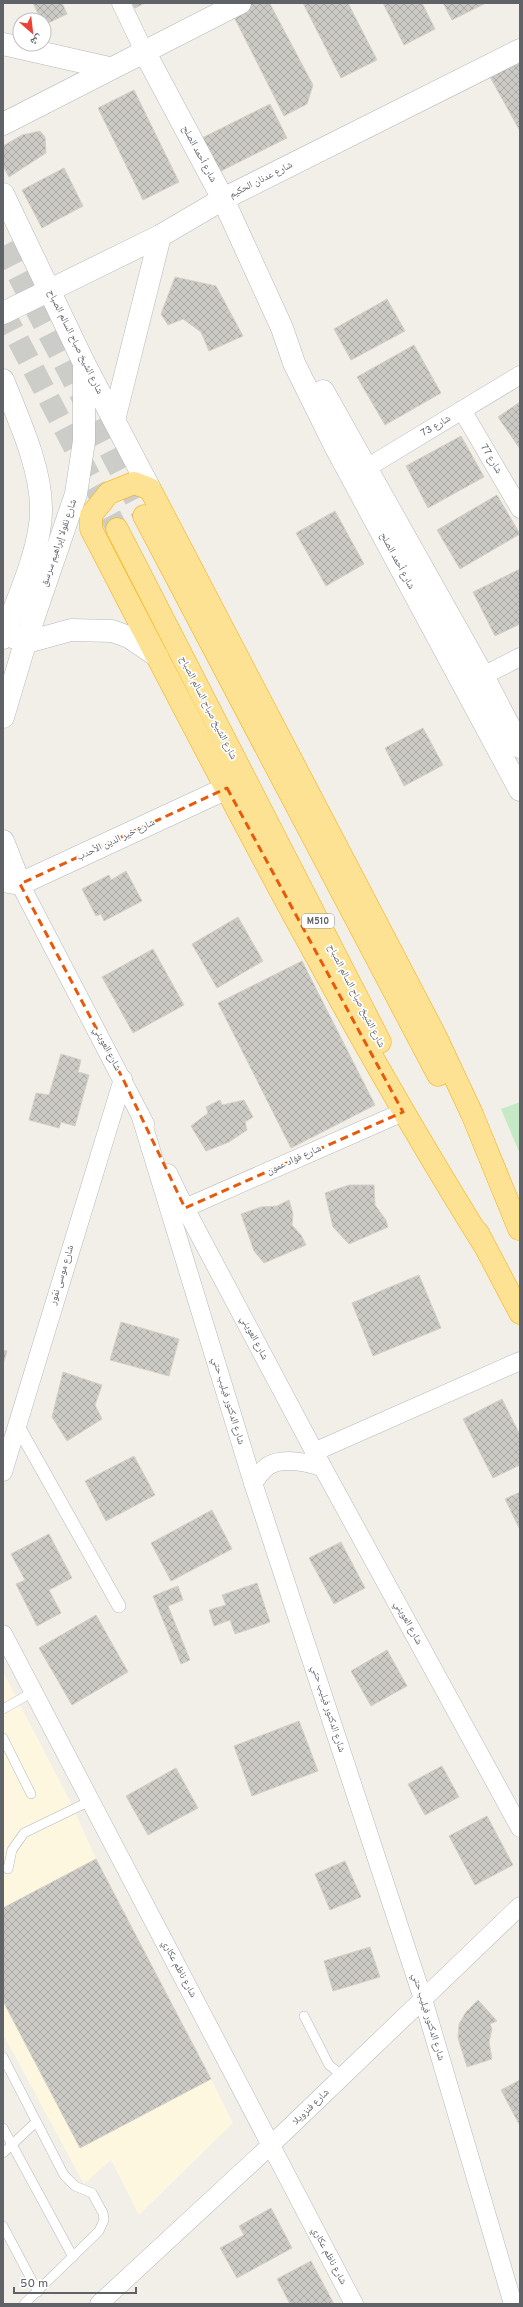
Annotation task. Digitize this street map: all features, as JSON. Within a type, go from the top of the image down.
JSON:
[{"type":"highway","points":[[484,1245],[404,1112],[340,1001],[91,529],[91,515],[109,493],[134,483],[150,489],[435,1035],[472,1114],[520,1229]]},
{"type":"highway","points":[[144,516],[520,1229]]},
{"type":"highway","name":"شارع الشيخ صباح السالم الصباح","points":[[116,529],[520,1313]]},
{"type":"street","name":"شارع أحمد الصلح","points":[[122,3],[144,51],[223,199],[282,328],[302,356],[359,472],[473,680],[520,790]]},
{"type":"street","points":[[3,124],[109,68],[240,3]]},
{"type":"street","points":[[3,44],[109,68]]},
{"type":"street","name":"شارع عدنان الحكيم","points":[[3,313],[49,289],[160,236],[223,199],[520,50]]},
{"type":"street","name":"شارع الشيخ صباح السالم الصباح","points":[[3,194],[84,363],[150,489]]},
{"type":"street","points":[[114,420],[160,236]]},
{"type":"street","name":"شارع نقولا إبراهيم سرسق","points":[[3,717],[26,640],[76,494],[84,441],[84,363]]},
{"type":"street","name":"شارع 73","points":[[359,472],[520,375]]},
{"type":"street","points":[[3,380],[37,475],[41,508],[39,533],[34,552],[4,636],[26,640],[37,640],[71,630],[112,631],[129,636],[157,656]]},
{"type":"street","name":"شارع 77","points":[[462,410],[520,508]]},
{"type":"street","points":[[473,680],[520,657]]},
{"type":"street","name":"شارع أحمد الصلح","points":[[473,680],[520,747]]},
{"type":"street","name":"شارع خير الدين الأحدب","points":[[12,882],[227,788]]},
{"type":"street","name":"شارع العويني","points":[[3,841],[12,882],[123,1079],[185,1208],[314,1452],[520,1828]]},
{"type":"street","name":"شارع موسى نمّور","points":[[3,1472],[16,1423],[123,1079]]},
{"type":"street","name":"شارع فؤاد عمون","points":[[185,1208],[404,1112]]},
{"type":"street","name":"شارع الدكتور فيليب حتي","points":[[140,1114],[253,1483],[423,1999],[513,2304]]},
{"type":"street","points":[[314,1452],[520,1361]]},
{"type":"street","points":[[16,1423],[119,1606]]},
{"type":"street","points":[[253,1483],[268,1466],[292,1461],[308,1462],[323,1468]]},
{"type":"street","name":"شارع ناظم عكاري","points":[[3,1634],[354,2304]]},
{"type":"street","name":"شارع فنزويلا","points":[[99,2304],[271,2145],[520,1906]]},
{"type":"lane","points":[[3,1709],[33,1692]]},
{"type":"lane","points":[[3,1738],[31,1794]]},
{"type":"lane","points":[[8,1869],[12,1850],[24,1833],[90,1801]]},
{"type":"lane","points":[[304,2016],[330,2065],[343,2076]]},
{"type":"lane","points":[[3,2057],[64,2175],[75,2186],[92,2193],[103,2213],[104,2220],[99,2231],[24,2304]]},
{"type":"lane","points":[[3,2152],[36,2122]]},
{"type":"lane","points":[[3,2128],[73,2257]]},
{"type":"lane","points":[[3,2226],[38,2292]]},
{"type":"highlighted area","points":[[227,788],[403,1112],[185,1208],[123,1079],[20,884]]},
{"type":"shaded area","points":[[3,1672],[69,1799],[96,1859],[233,2123],[139,2215],[111,2160],[84,2184],[3,2034]]},
{"type":"green space","points":[[520,1102],[520,1154],[501,1109]]},
{"type":"building","points":[[33,3],[62,3],[67,14],[52,21],[52,12],[37,12]]},
{"type":"building","points":[[132,3],[145,3],[135,8]]},
{"type":"building","points":[[251,3],[270,4],[313,85],[307,104],[284,116],[232,13]]},
{"type":"building","points":[[303,3],[348,3],[377,60],[341,78]]},
{"type":"building","points":[[383,3],[422,3],[435,29],[404,45]]},
{"type":"building","points":[[443,3],[486,3],[452,20]]},
{"type":"building","points":[[520,59],[520,131],[490,77]]},
{"type":"building","points":[[134,90],[179,182],[143,200],[98,108]]},
{"type":"building","points":[[270,104],[287,138],[219,172],[202,138]]},
{"type":"building","points":[[40,131],[45,137],[46,153],[9,177],[3,166],[3,146],[22,135]]},
{"type":"building","points":[[64,168],[83,206],[42,228],[22,190]]},
{"type":"building","points":[[175,277],[216,286],[243,336],[209,351],[201,332],[183,319],[168,325],[161,314]]},
{"type":"building","points":[[387,299],[405,331],[351,360],[334,329]]},
{"type":"building","points":[[414,345],[441,393],[385,425],[357,377]]},
{"type":"building","points":[[520,402],[520,449],[498,417]]},
{"type":"building","points":[[461,436],[484,477],[428,508],[406,466]]},
{"type":"building","points":[[497,495],[520,534],[460,569],[437,530]]},
{"type":"building","points":[[335,511],[364,564],[326,586],[296,533]]},
{"type":"building","points":[[520,569],[520,624],[495,636],[473,592]]},
{"type":"building","points":[[423,728],[443,765],[404,786],[385,748]]},
{"type":"building","points":[[126,871],[142,901],[104,921],[101,914],[96,916],[82,889],[109,875],[111,880]]},
{"type":"building","points":[[238,917],[263,961],[217,988],[192,944]]},
{"type":"building","points":[[153,949],[184,1005],[133,1033],[102,977]]},
{"type":"building","points":[[302,961],[375,1105],[291,1148],[218,1003]]},
{"type":"building","points":[[61,1054],[81,1060],[78,1072],[89,1075],[75,1126],[61,1122],[59,1128],[29,1120],[36,1093],[49,1095]]},
{"type":"building","points":[[220,1100],[222,1105],[244,1100],[253,1117],[245,1122],[247,1130],[229,1142],[206,1151],[191,1126],[208,1113],[206,1107]]},
{"type":"building","points":[[349,1185],[374,1185],[375,1205],[386,1220],[388,1227],[349,1244],[333,1227],[325,1193]]},
{"type":"building","points":[[289,1200],[293,1214],[292,1225],[301,1235],[306,1245],[264,1263],[254,1251],[241,1214],[261,1207],[277,1206]]},
{"type":"building","points":[[419,1275],[441,1328],[373,1356],[352,1303]]},
{"type":"building","points":[[121,1322],[179,1339],[169,1376],[110,1360]]},
{"type":"building","points":[[3,1350],[7,1351],[3,1364]]},
{"type":"building","points":[[63,1372],[102,1385],[95,1405],[102,1419],[67,1441],[52,1417]]},
{"type":"building","points":[[502,1399],[520,1435],[520,1465],[493,1478],[463,1419]]},
{"type":"building","points":[[134,1456],[155,1495],[106,1521],[85,1481]]},
{"type":"building","points":[[520,1492],[520,1530],[505,1499]]},
{"type":"building","points":[[212,1510],[232,1549],[171,1581],[151,1543]]},
{"type":"building","points":[[49,1534],[72,1578],[49,1590],[61,1613],[37,1626],[16,1584],[25,1580],[11,1554]]},
{"type":"building","points":[[341,1542],[365,1588],[334,1604],[309,1558]]},
{"type":"building","points":[[257,1583],[270,1622],[235,1634],[230,1620],[214,1626],[209,1610],[226,1605],[222,1595]]},
{"type":"building","points":[[178,1586],[183,1600],[168,1606],[190,1660],[181,1664],[153,1596]]},
{"type":"building","points":[[96,1615],[128,1672],[72,1705],[39,1648]]},
{"type":"building","points":[[387,1650],[407,1686],[371,1706],[351,1671]]},
{"type":"building","points":[[299,1721],[318,1771],[252,1796],[234,1746]]},
{"type":"building","points":[[442,1766],[459,1797],[425,1815],[408,1784]]},
{"type":"building","points":[[176,1768],[198,1808],[148,1835],[126,1796]]},
{"type":"building","points":[[487,1816],[513,1865],[475,1885],[449,1836]]},
{"type":"building","points":[[96,1859],[211,2079],[80,2148],[3,2001],[3,1908]]},
{"type":"building","points":[[345,1861],[361,1897],[330,1910],[315,1874]]},
{"type":"building","points":[[370,1947],[380,1977],[333,1991],[324,1961]]},
{"type":"building","points":[[478,2000],[497,2021],[490,2024],[492,2029],[489,2042],[492,2059],[467,2067],[458,2038],[459,2024],[466,2012]]},
{"type":"building","points":[[520,2080],[520,2126],[501,2090]]},
{"type":"building","points":[[271,2208],[292,2248],[237,2278],[220,2248],[244,2235],[239,2226]]},
{"type":"building","points":[[311,2261],[334,2304],[290,2304],[277,2279]]},
{"type":"tunnel","points":[[3,246],[144,516]]},
{"type":"tunnel","points":[[3,311],[117,529]]}]
